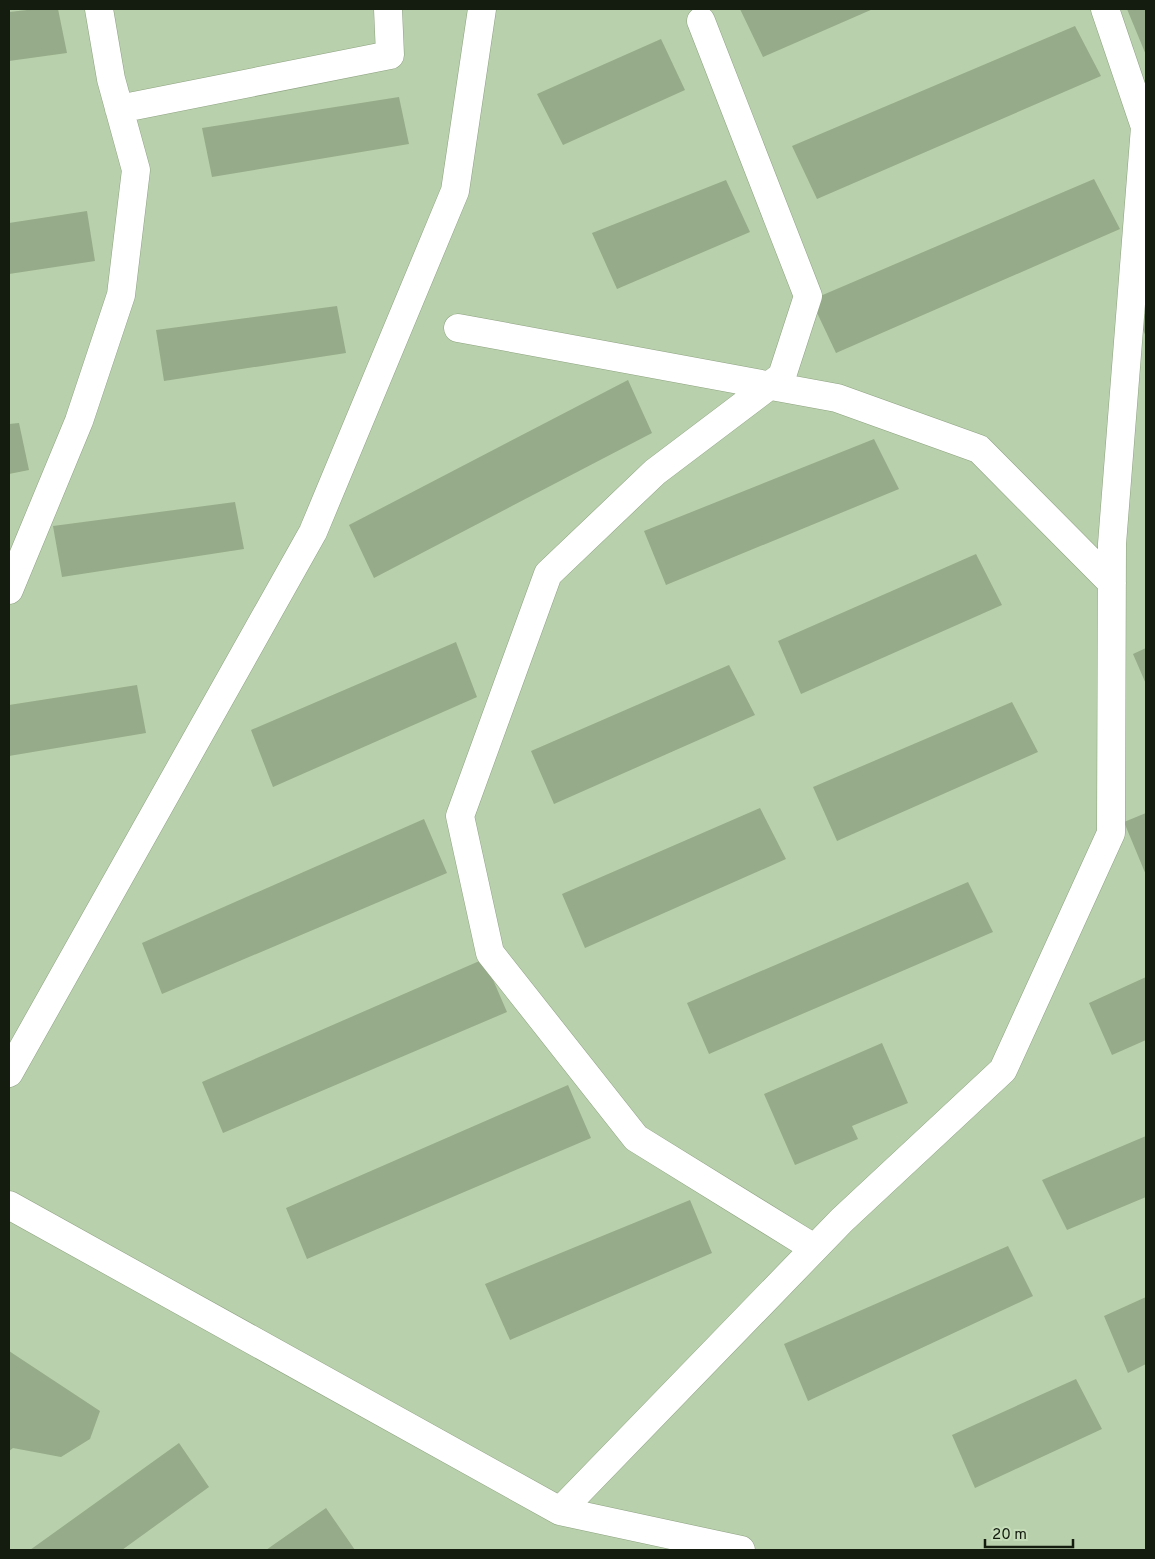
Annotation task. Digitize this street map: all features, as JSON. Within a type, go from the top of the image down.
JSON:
[{"type":"street","points":[[9,590],[79,421],[121,294],[136,170],[110,79],[99,9]]},
{"type":"street","points":[[119,109],[390,55],[388,9]]},
{"type":"street","points":[[9,1073],[313,532],[455,191],[482,9]]},
{"type":"street","points":[[560,1511],[842,1220],[1003,1070],[1111,833],[1112,544],[1145,127],[1105,9]]},
{"type":"street","points":[[701,21],[808,296],[782,376],[655,472],[548,574],[460,816],[490,953],[636,1138],[814,1248]]},
{"type":"street","points":[[458,328],[836,398],[979,449],[1112,583]]},
{"type":"street","points":[[9,1205],[560,1511],[742,1550]]},
{"type":"building","points":[[58,9],[67,53],[9,61],[9,12]]},
{"type":"building","points":[[740,9],[873,9],[763,57]]},
{"type":"building","points":[[1127,9],[1146,9],[1146,55]]},
{"type":"building","points":[[1075,26],[1101,76],[817,199],[792,146]]},
{"type":"building","points":[[661,39],[685,90],[563,145],[537,94]]},
{"type":"building","points":[[399,97],[409,144],[212,177],[202,128]]},
{"type":"building","points":[[1094,179],[1120,229],[836,353],[811,300]]},
{"type":"building","points":[[726,180],[750,232],[617,289],[592,233]]},
{"type":"building","points":[[87,211],[95,261],[9,274],[9,223]]},
{"type":"building","points":[[337,306],[346,353],[164,381],[156,330]]},
{"type":"building","points":[[1146,313],[1146,337],[1138,317]]},
{"type":"building","points":[[628,380],[652,433],[374,578],[349,525]]},
{"type":"building","points":[[19,423],[29,470],[9,474],[9,424]]},
{"type":"building","points":[[874,439],[899,489],[666,585],[644,531]]},
{"type":"building","points":[[235,502],[244,549],[62,577],[53,526]]},
{"type":"building","points":[[976,554],[1002,605],[801,694],[778,641]]},
{"type":"building","points":[[456,642],[477,697],[273,787],[251,730]]},
{"type":"building","points":[[1146,648],[1146,684],[1133,654]]},
{"type":"building","points":[[729,665],[755,715],[554,804],[531,751]]},
{"type":"building","points":[[137,685],[146,733],[9,756],[9,705]]},
{"type":"building","points":[[1012,702],[1038,752],[837,841],[813,787]]},
{"type":"building","points":[[760,808],[786,859],[585,948],[562,894]]},
{"type":"building","points":[[1146,813],[1146,875],[1124,822]]},
{"type":"building","points":[[424,819],[447,873],[162,994],[142,943]]},
{"type":"building","points":[[968,882],[993,932],[709,1054],[687,1003]]},
{"type":"building","points":[[484,959],[507,1012],[223,1133],[202,1082]]},
{"type":"building","points":[[1146,977],[1146,1040],[1112,1055],[1089,1003]]},
{"type":"building","points":[[882,1043],[908,1103],[852,1126],[858,1139],[795,1165],[764,1094]]},
{"type":"building","points":[[568,1085],[591,1138],[307,1259],[286,1208]]},
{"type":"building","points":[[1146,1136],[1146,1197],[1067,1230],[1042,1180]]},
{"type":"building","points":[[690,1200],[712,1253],[510,1340],[485,1284]]},
{"type":"building","points":[[1008,1246],[1033,1296],[808,1401],[784,1344]]},
{"type":"building","points":[[1146,1297],[1146,1364],[1128,1373],[1104,1316]]},
{"type":"building","points":[[9,1351],[100,1411],[90,1439],[61,1457],[13,1448],[9,1451]]},
{"type":"building","points":[[1076,1379],[1102,1429],[975,1488],[952,1435]]},
{"type":"building","points":[[179,1443],[209,1487],[122,1550],[30,1550]]},
{"type":"building","points":[[326,1508],[355,1550],[266,1550]]}]
